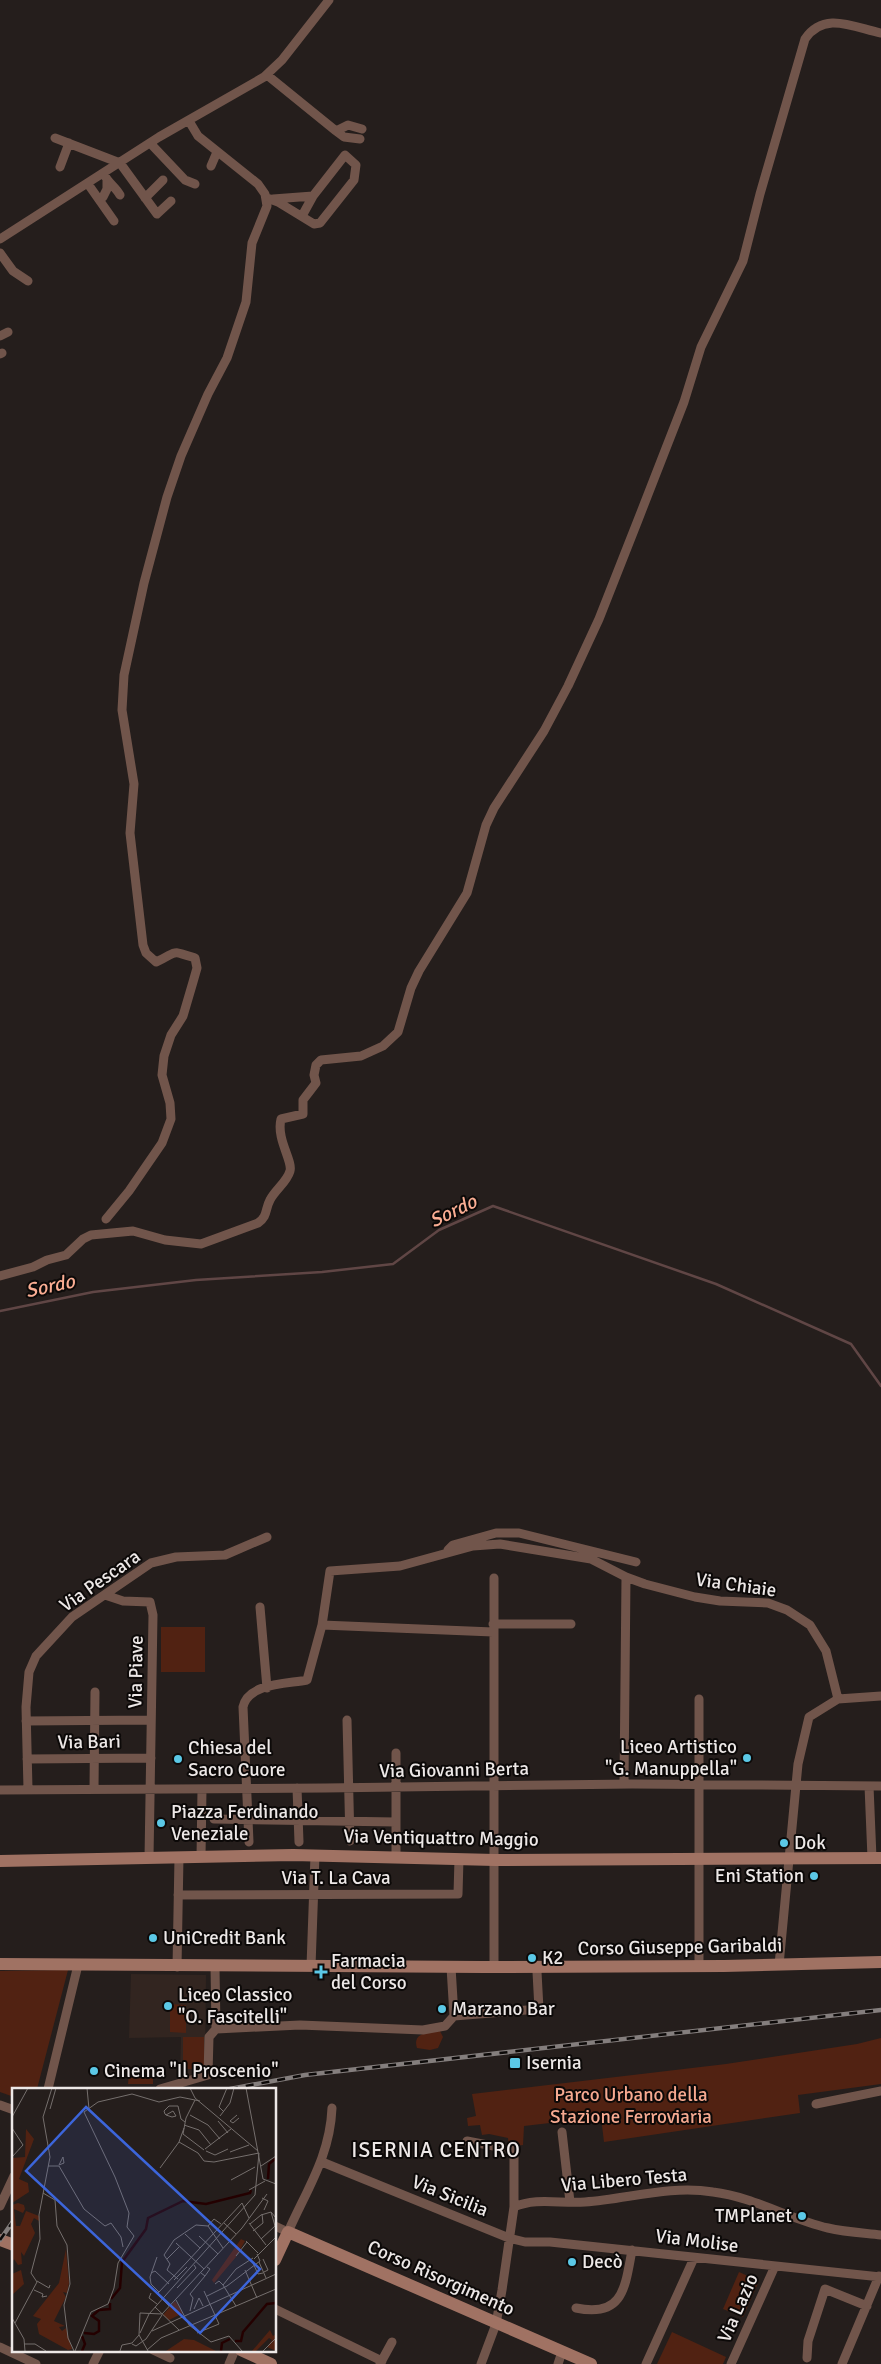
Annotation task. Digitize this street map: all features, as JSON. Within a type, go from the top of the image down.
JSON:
[{"type":"main road","name":"Via Ventiquattro Maggio","points":[[0,1861],[315,1855],[495,1860],[877,1858]]},
{"type":"main road","name":"Corso Giuseppe Garibaldi","points":[[0,1964],[177,1967],[539,1967],[779,1965],[881,1962]]},
{"type":"main road","points":[[276,2258],[288,2232]]},
{"type":"main road","name":"Corso Risorgimento","points":[[288,2232],[591,2364]]},
{"type":"main road","points":[[0,2240],[12,2245]]},
{"type":"main road","points":[[245,2352],[271,2364]]},
{"type":"street","points":[[0,239],[88,184],[105,177],[120,163],[150,143],[267,75],[282,60],[329,0]]},
{"type":"street","points":[[0,1276],[33,1268],[47,1260],[66,1254],[83,1239],[91,1235],[133,1231],[164,1240],[201,1244],[258,1223],[264,1219],[268,1203],[291,1169],[290,1161],[281,1140],[281,1118],[303,1114],[304,1100],[316,1083],[314,1075],[316,1065],[321,1060],[362,1056],[383,1046],[398,1032],[410,988],[467,894],[486,825],[494,808],[544,732],[599,619],[684,402],[702,347],[743,262],[760,194],[805,39],[811,30],[824,22],[881,33]]},
{"type":"street","points":[[267,75],[336,131],[344,137],[361,134],[348,125],[336,131]]},
{"type":"street","points":[[190,121],[198,136],[258,184],[270,199],[314,224],[320,223],[354,180],[356,166],[345,155],[313,196],[302,216]]},
{"type":"street","points":[[55,138],[120,163],[157,214],[171,201]]},
{"type":"street","points":[[60,167],[69,143]]},
{"type":"street","points":[[150,143],[185,180],[195,184]]},
{"type":"street","points":[[211,166],[217,152]]},
{"type":"street","points":[[105,177],[120,195]]},
{"type":"street","points":[[103,197],[105,177]]},
{"type":"street","points":[[145,198],[163,180]]},
{"type":"street","points":[[88,184],[114,221]]},
{"type":"street","points":[[270,199],[313,196]]},
{"type":"street","points":[[106,1219],[134,1184],[165,1136],[171,1111],[162,1074],[164,1056],[171,1035],[182,1016],[197,968],[195,958],[178,952],[171,952],[156,962],[146,953],[143,945],[130,833],[134,784],[122,710],[124,674],[144,584],[167,497],[181,456],[208,394],[227,358],[246,302],[252,243],[270,199]]},
{"type":"street","points":[[0,253],[13,271],[28,281]]},
{"type":"street","points":[[249,1842],[243,1707],[245,1698],[250,1693],[267,1688],[308,1680],[322,1626],[330,1571],[400,1566],[447,1552],[453,1545],[496,1532],[518,1533],[636,1562]]},
{"type":"street","name":"Via Pescara","points":[[28,1789],[26,1722],[29,1672],[36,1656],[72,1617],[151,1563],[176,1558],[225,1555],[267,1537]]},
{"type":"street","name":"Via Chiaie","points":[[447,1552],[472,1546],[500,1544],[540,1550],[591,1559],[626,1577],[663,1589],[703,1598],[768,1603],[787,1610],[810,1625],[826,1651],[838,1700]]},
{"type":"street","points":[[624,1784],[626,1577]]},
{"type":"street","points":[[494,1578],[494,1967]]},
{"type":"street","name":"Via Piave","points":[[104,1595],[123,1601],[150,1602],[153,1615],[149,1858]]},
{"type":"street","points":[[260,1607],[267,1688]]},
{"type":"street","points":[[322,1626],[493,1628],[571,1624]]},
{"type":"street","points":[[94,1789],[95,1692]]},
{"type":"street","points":[[779,1965],[798,1764],[809,1718],[838,1700],[881,1696]]},
{"type":"street","points":[[699,1699],[699,1966]]},
{"type":"street","points":[[26,1722],[152,1720]]},
{"type":"street","points":[[347,1720],[350,1841]]},
{"type":"street","points":[[396,1753],[396,1857]]},
{"type":"street","name":"Via Bari","points":[[27,1759],[151,1758]]},
{"type":"street","name":"Via Giovanni Berta","points":[[0,1790],[624,1784],[881,1786]]},
{"type":"street","points":[[869,1786],[877,1858]]},
{"type":"street","points":[[297,1788],[299,1842]]},
{"type":"street","points":[[201,1857],[202,1789]]},
{"type":"street","points":[[214,1819],[396,1822]]},
{"type":"street","points":[[311,1966],[315,1855]]},
{"type":"street","points":[[177,1967],[179,1857]]},
{"type":"street","name":"Via T. La Cava","points":[[178,1895],[458,1894],[459,1859]]},
{"type":"street","points":[[48,2088],[78,1965]]},
{"type":"street","points":[[163,2088],[208,2074],[209,2037],[216,2028],[215,1967]]},
{"type":"street","points":[[451,1967],[454,2016]]},
{"type":"street","points":[[216,2028],[300,2025],[423,2030],[445,2026],[454,2016],[538,2009],[537,1972],[539,1967]]},
{"type":"street","points":[[816,2104],[881,2091]]},
{"type":"street","points":[[0,2105],[12,2109]]},
{"type":"street","points":[[288,2232],[322,2162],[332,2129],[332,2108]]},
{"type":"street","points":[[562,2132],[570,2202]]},
{"type":"street","points":[[467,2141],[514,2150],[514,2207],[496,2324],[481,2364]]},
{"type":"street","name":"Via Sicilia","points":[[322,2162],[509,2238]]},
{"type":"street","points":[[0,2206],[12,2180]]},
{"type":"street","name":"Via Libero Testa","points":[[514,2207],[526,2202],[586,2202],[655,2191],[683,2189],[746,2198],[829,2228],[881,2235]]},
{"type":"street","name":"Corso Risorgimento","points":[[276,2226],[288,2232]]},
{"type":"street","name":"Via Molise","points":[[509,2238],[525,2242],[550,2242],[880,2276]]},
{"type":"street","points":[[576,2308],[593,2311],[610,2307],[623,2294],[632,2250]]},
{"type":"street","points":[[646,2364],[694,2258]]},
{"type":"street","name":"Via Lazio","points":[[731,2364],[775,2266]]},
{"type":"street","points":[[842,2364],[880,2276]]},
{"type":"street","points":[[807,2358],[808,2340],[825,2289],[867,2306]]},
{"type":"street","points":[[276,2310],[381,2362],[392,2342]]},
{"type":"street","points":[[0,2347],[36,2364]]},
{"type":"street","points":[[93,2364],[99,2352]]},
{"type":"street","points":[[157,2352],[170,2358]]},
{"type":"street","points":[[229,2364],[234,2352]]},
{"type":"street","points":[[558,2364],[562,2352]]},
{"type":"shaded area","name":"Liceo Classico \"O. Fascitelli\"","points":[[131,1974],[206,1975],[205,2071],[180,2079],[181,2037],[129,2038]]},
{"type":"green space","points":[[161,1627],[205,1627],[205,1672],[161,1672]]},
{"type":"green space","points":[[68,1970],[37,2088],[12,2088],[12,2096],[0,2092],[0,1971]]},
{"type":"green space","points":[[170,2004],[186,2005],[186,2033],[170,2032]]},
{"type":"green space","points":[[440,2031],[443,2037],[438,2048],[430,2050],[417,2048],[416,2043],[419,2036]]},
{"type":"green space","points":[[183,2037],[204,2037],[204,2069],[183,2069]]},
{"type":"green space","name":"Parco Urbano della Stazione Ferroviaria","points":[[881,2038],[881,2084],[798,2095],[800,2113],[604,2142],[601,2117],[524,2126],[523,2145],[509,2147],[508,2138],[489,2134],[482,2135],[480,2125],[468,2126],[467,2118],[476,2116],[472,2094],[726,2064],[857,2044]]},
{"type":"green space","points":[[129,2072],[153,2072],[153,2084],[128,2084]]},
{"type":"green space","points":[[739,2272],[759,2281],[743,2317],[723,2309]]},
{"type":"green space","points":[[672,2332],[726,2357],[723,2364],[657,2364]]},
{"type":"waterway","name":"Sordo","points":[[0,1311],[93,1292],[196,1280],[322,1272],[393,1264],[439,1230],[493,1206],[716,1284],[851,1344],[881,1386]]},
{"type":"railway","points":[[235,2088],[305,2075],[881,2010]]},
{"type":"railway","points":[[0,2240],[12,2223]]},
{"type":"place","name":"Liceo Artistico \"G. Manuppella\"","points":[[747,1758]]},
{"type":"place","name":"Chiesa del Sacro Cuore","points":[[178,1759]]},
{"type":"place","name":"Piazza Ferdinando Veneziale","points":[[161,1823]]},
{"type":"place","name":"Dok","points":[[784,1843]]},
{"type":"place","name":"Eni Station","points":[[814,1876]]},
{"type":"place","name":"UniCredit Bank","points":[[153,1938]]},
{"type":"place","name":"K2","points":[[532,1958]]},
{"type":"place","name":"Farmacia del Corso","points":[[321,1972]]},
{"type":"place","name":"Liceo Classico \"O. Fascitelli\"","points":[[168,2006]]},
{"type":"place","name":"Marzano Bar","points":[[442,2009]]},
{"type":"place","name":"Isernia","points":[[515,2063]]},
{"type":"place","name":"Cinema \"Il Proscenio\"","points":[[94,2071]]},
{"type":"place","name":"TMPlanet","points":[[802,2216]]},
{"type":"place","name":"Decò","points":[[572,2262]]},
{"type":"district","name":"ISERNIA CENTRO","points":[[436,2150]]}]
